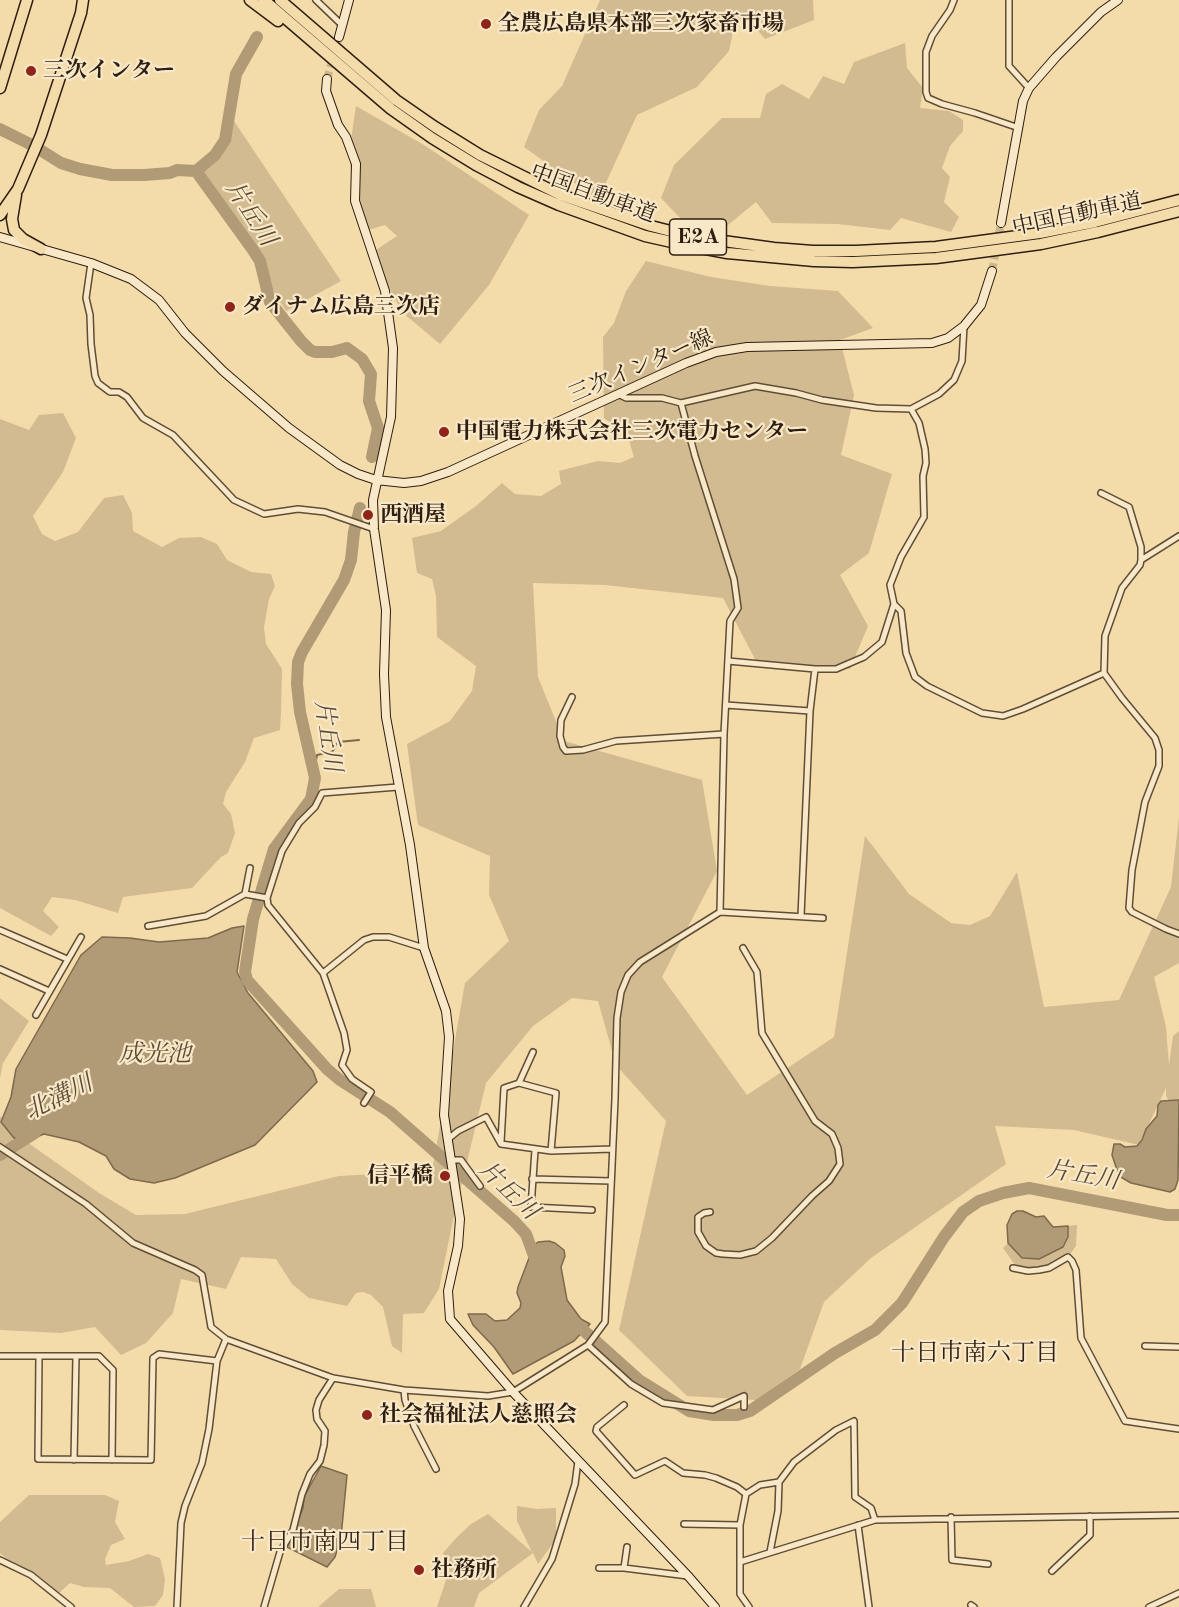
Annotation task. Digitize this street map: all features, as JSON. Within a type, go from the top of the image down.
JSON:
[{"type":"highway","points":[[0,88],[27,0]]},
{"type":"highway","points":[[41,249],[23,239],[14,230],[12,219],[18,189],[41,135],[81,13],[83,0]]},
{"type":"highway","points":[[81,13],[89,0]]},
{"type":"highway","points":[[250,0],[356,85],[391,109]]},
{"type":"highway","name":"中国自動車道","points":[[264,0],[391,109],[432,138],[518,187],[645,236],[727,253],[814,261],[873,261],[936,258],[1041,244],[1179,211]]},
{"type":"highway","name":"中国自動車道","points":[[280,0],[396,100],[480,155],[541,186],[606,212],[694,237],[813,251],[936,247],[1041,233],[1095,222],[1179,200]]},
{"type":"highway","points":[[0,215],[18,189]]},
{"type":"street","points":[[316,0],[342,25]]},
{"type":"street","points":[[339,37],[349,0]]},
{"type":"street","points":[[954,0],[950,10],[932,36],[926,52],[928,98],[1018,128]]},
{"type":"street","points":[[1008,0],[1009,66],[1029,88]]},
{"type":"street","points":[[1000,223],[1023,100],[1029,88],[1101,12],[1119,0]]},
{"type":"street","points":[[327,79],[326,91],[338,125],[346,137],[356,164],[355,201],[385,291],[393,348],[392,417],[376,480],[373,500],[374,529],[386,610],[384,674],[386,717],[410,845],[424,948],[446,1011],[448,1037],[444,1114],[460,1219],[458,1246],[448,1291],[450,1319],[513,1392],[715,1607]]},
{"type":"street","name":"三次インター線","points":[[0,237],[119,273],[145,288],[159,300],[185,333],[223,371],[289,428],[340,465],[358,474],[376,480],[404,483],[421,481],[448,472],[686,363],[716,352],[747,347],[932,343],[948,338],[964,326],[981,305],[992,271]]},
{"type":"street","points":[[91,264],[86,298],[90,315],[95,376],[98,383],[110,392],[127,397],[143,418],[173,435],[234,500],[264,514],[298,509],[325,512],[374,529]]},
{"type":"street","points":[[618,394],[626,398],[662,398],[681,403],[734,389],[756,386],[822,400],[876,408],[911,409],[939,394],[954,380],[962,361],[964,326]]},
{"type":"street","points":[[681,403],[695,456],[734,579],[738,608],[730,621],[724,734],[720,912]]},
{"type":"street","points":[[728,661],[836,669],[864,657],[882,642],[894,604],[890,585],[901,556],[924,517],[922,476],[926,463],[925,449],[919,423],[911,409]]},
{"type":"street","points":[[1101,493],[1129,507],[1137,531],[1141,560],[1140,565],[1122,588],[1112,613],[1105,636],[1104,672],[1155,738],[1158,750],[1159,766],[1145,802],[1132,870],[1129,908],[1132,912],[1179,934]]},
{"type":"street","points":[[1141,560],[1179,536]]},
{"type":"street","points":[[894,604],[902,610],[906,653],[915,677],[927,686],[981,713],[1003,716],[1023,710],[1104,672]]},
{"type":"street","points":[[801,916],[810,711],[815,669]]},
{"type":"street","points":[[572,697],[561,720],[560,736],[566,751],[583,750],[616,741],[724,734]]},
{"type":"street","points":[[726,705],[810,711]]},
{"type":"street","points":[[364,1103],[371,1092],[352,1079],[342,1065],[347,1050],[344,1033],[323,973],[268,906],[267,898],[282,851],[299,823],[315,807],[322,793],[398,787]]},
{"type":"street","points":[[245,894],[250,868]]},
{"type":"street","points":[[148,926],[206,916],[245,894],[267,898]]},
{"type":"street","points":[[0,1148],[79,1198],[128,1240],[202,1275],[211,1327],[226,1339],[333,1378],[405,1390],[488,1396],[513,1392],[588,1345],[605,1322],[617,1018],[621,992],[627,975],[640,962],[720,912],[823,918]]},
{"type":"street","points":[[0,930],[67,959]]},
{"type":"street","points":[[36,1015],[81,937]]},
{"type":"street","points":[[323,973],[364,940],[373,937],[389,937],[424,948]]},
{"type":"street","points":[[710,1212],[698,1217],[698,1232],[706,1246],[716,1253],[723,1254],[740,1255],[756,1251],[830,1181],[840,1164],[838,1148],[832,1134],[815,1121],[762,1033],[757,972],[743,948]]},
{"type":"street","points":[[0,969],[49,991]]},
{"type":"street","points":[[519,1083],[532,1052]]},
{"type":"street","points":[[501,1144],[504,1088],[519,1083],[556,1093],[551,1151]]},
{"type":"street","points":[[447,1140],[458,1131],[486,1118],[501,1144]]},
{"type":"street","points":[[501,1144],[551,1151],[612,1149]]},
{"type":"street","points":[[535,1150],[531,1208],[592,1210]]},
{"type":"street","points":[[450,1160],[461,1160],[480,1186]]},
{"type":"street","points":[[532,1179],[611,1181]]},
{"type":"street","points":[[1013,1268],[1028,1271],[1049,1268],[1068,1257],[1076,1270],[1081,1338],[1125,1421],[1179,1429]]},
{"type":"street","points":[[177,1607],[181,1523],[185,1506],[202,1463],[209,1429],[217,1361],[226,1339]]},
{"type":"street","points":[[588,1345],[630,1384],[663,1403],[713,1410],[744,1396],[744,1407]]},
{"type":"street","points":[[1145,1346],[1179,1347]]},
{"type":"street","points":[[39,1356],[38,1459],[151,1460],[153,1358],[159,1354],[217,1361]]},
{"type":"street","points":[[0,1356],[99,1356],[113,1370],[112,1460]]},
{"type":"street","points":[[74,1460],[76,1356]]},
{"type":"street","points":[[264,1607],[280,1552],[293,1530],[302,1494],[310,1474],[320,1461],[325,1431],[317,1419],[316,1410],[319,1400],[333,1378]]},
{"type":"street","points":[[405,1390],[405,1400],[414,1426],[436,1469]]},
{"type":"street","points":[[624,1405],[597,1427],[596,1431],[635,1475],[665,1461],[683,1473],[716,1478],[737,1487],[746,1494]]},
{"type":"street","points":[[770,1552],[778,1511],[779,1482],[794,1462],[836,1430],[854,1421],[855,1497],[871,1508],[875,1520]]},
{"type":"street","points":[[524,1607],[552,1558],[575,1484],[578,1461]]},
{"type":"street","points":[[749,1607],[740,1594],[740,1525],[746,1494],[760,1485],[779,1482]]},
{"type":"street","points":[[740,1562],[875,1520],[1179,1515]]},
{"type":"street","points":[[1052,1571],[1090,1536],[1090,1516]]},
{"type":"street","points":[[951,1517],[952,1560],[988,1564]]},
{"type":"street","points":[[684,1524],[740,1525]]},
{"type":"street","points":[[858,1525],[869,1607]]},
{"type":"street","points":[[624,1568],[627,1547]]},
{"type":"street","points":[[0,1560],[31,1575],[71,1607]]},
{"type":"street","points":[[599,1568],[624,1568],[689,1577]]},
{"type":"street","points":[[1149,1607],[1179,1593]]},
{"type":"shaded area","points":[[600,0],[813,0],[814,20],[765,39],[749,20],[735,23],[729,51],[697,87],[637,115],[598,200],[524,147],[539,110],[562,86]]},
{"type":"shaded area","points":[[905,43],[907,68],[923,88],[920,108],[949,111],[963,120],[963,131],[950,146],[942,168],[950,177],[944,202],[959,217],[951,232],[901,218],[890,230],[837,224],[772,223],[756,202],[728,225],[683,221],[661,198],[674,165],[722,118],[760,118],[766,94],[782,84],[809,99],[823,76],[844,84],[854,62]]},
{"type":"shaded area","points":[[356,106],[424,145],[529,215],[489,285],[440,344],[403,313],[370,254],[397,236],[385,225],[365,231],[354,196],[349,153]]},
{"type":"shaded area","points":[[234,121],[341,281],[286,311],[199,171],[218,151],[224,132]]},
{"type":"shaded area","points":[[646,261],[711,277],[770,286],[838,291],[873,328],[840,340],[854,395],[841,455],[892,474],[869,553],[840,575],[868,626],[850,669],[756,661],[723,598],[605,585],[533,583],[538,677],[564,741],[702,780],[717,871],[662,977],[747,1095],[834,1037],[865,836],[909,894],[951,923],[970,925],[990,916],[1017,872],[1044,1007],[1119,1000],[1171,887],[1179,817],[1179,963],[1154,977],[1166,1027],[1169,1065],[1173,1036],[1179,1031],[1179,1100],[1169,1101],[1166,1088],[1139,1145],[1074,1130],[995,1126],[1006,1164],[871,1258],[824,1302],[800,1369],[756,1400],[687,1396],[619,1330],[666,1121],[616,1065],[598,1001],[572,998],[533,1026],[486,1083],[439,1289],[424,1313],[403,1314],[402,1353],[392,1346],[383,1307],[371,1295],[363,1292],[356,1293],[347,1306],[309,1298],[292,1284],[276,1259],[241,1257],[226,1289],[181,1279],[173,1313],[146,1343],[121,1355],[95,1327],[61,1333],[0,1330],[0,1116],[20,1137],[99,1193],[136,1215],[185,1214],[339,1176],[432,1171],[465,983],[509,941],[489,895],[490,856],[418,825],[407,744],[450,721],[472,691],[476,666],[437,637],[436,596],[432,579],[417,573],[412,538],[441,531],[476,506],[502,483],[515,494],[541,496],[561,484],[559,471],[598,461],[620,463],[634,457],[628,437],[604,418],[603,337],[614,323],[626,291]]},
{"type":"shaded area","points":[[63,413],[76,438],[63,472],[33,516],[42,534],[55,541],[78,532],[104,498],[123,495],[132,513],[133,531],[162,547],[179,538],[201,537],[217,544],[227,560],[251,572],[271,574],[275,586],[269,599],[264,627],[266,644],[282,669],[281,713],[280,730],[254,738],[245,762],[226,792],[223,804],[231,814],[235,833],[228,853],[221,857],[192,888],[123,897],[118,913],[75,900],[52,897],[43,911],[59,927],[51,936],[0,908],[0,419],[29,430],[39,415]]},
{"type":"shaded area","points":[[0,998],[29,1021],[3,1063],[0,1078]]},
{"type":"shaded area","points":[[1077,1225],[1076,1246],[1071,1253],[1048,1266],[1023,1269],[1015,1265],[1003,1248],[1008,1243],[1022,1258],[1066,1243],[1068,1226]]},
{"type":"shaded area","points":[[29,1495],[105,1495],[119,1501],[115,1522],[125,1539],[111,1545],[105,1559],[106,1565],[129,1561],[148,1554],[160,1558],[165,1579],[163,1595],[155,1606],[134,1607],[110,1588],[84,1587],[70,1583],[59,1593],[12,1564],[0,1553],[0,1522]]},
{"type":"shaded area","points":[[517,1506],[537,1509],[556,1508],[556,1539],[538,1564],[533,1553],[479,1593],[474,1607],[437,1607],[447,1577],[443,1553],[471,1524],[488,1514],[532,1552],[517,1521]]},
{"type":"shaded area","points":[[339,1589],[371,1589],[376,1607],[318,1607]]},
{"type":"water","name":"成光池","points":[[244,926],[237,972],[248,993],[313,1071],[317,1082],[255,1145],[175,1178],[154,1183],[130,1179],[114,1169],[106,1156],[79,1142],[44,1134],[26,1141],[14,1138],[1,1122],[11,1097],[16,1069],[81,955],[102,937],[159,942],[208,938],[232,928]]},
{"type":"water","points":[[1179,1100],[1178,1180],[1175,1189],[1170,1192],[1131,1183],[1119,1176],[1112,1155],[1114,1144],[1125,1147],[1137,1146],[1146,1129],[1157,1116],[1158,1105],[1161,1101]]},
{"type":"water","points":[[1023,1211],[1036,1217],[1044,1216],[1053,1227],[1068,1226],[1068,1237],[1063,1247],[1039,1259],[1022,1258],[1008,1243],[1007,1225],[1012,1214]]},
{"type":"water","points":[[549,1241],[564,1250],[565,1256],[561,1267],[567,1300],[581,1319],[590,1324],[574,1341],[513,1374],[494,1347],[473,1325],[468,1314],[486,1314],[495,1321],[507,1320],[520,1308],[518,1287],[534,1245],[538,1242]]},
{"type":"water","points":[[321,1466],[347,1475],[341,1537],[335,1557],[327,1567],[287,1547],[303,1508],[304,1497]]},
{"type":"waterway","points":[[196,171],[215,155],[225,140],[236,74],[257,37]]},
{"type":"waterway","name":"片丘川","points":[[0,129],[61,163],[80,169],[112,175],[144,175],[170,173],[177,170],[196,171]]},
{"type":"waterway","name":"片丘川","points":[[196,171],[260,261],[270,302],[301,341],[315,352],[332,352],[347,348],[362,359],[371,374],[369,401],[378,428],[372,457]]},
{"type":"waterway","name":"片丘川","points":[[360,508],[354,532],[351,560],[344,580],[298,662],[297,684],[300,712],[315,778],[311,799],[274,849],[253,919],[245,972],[247,980],[327,1069],[390,1112],[514,1221],[526,1234],[537,1264]]},
{"type":"waterway","points":[[311,761],[316,760],[317,755],[332,752],[338,742],[359,740]]},
{"type":"waterway","name":"北溝川","points":[[0,1155],[35,1133]]},
{"type":"waterway","name":"片丘川","points":[[572,1320],[639,1380],[689,1411],[714,1415],[737,1415],[750,1411],[835,1353],[875,1330],[902,1303],[944,1237],[963,1212],[979,1201],[1029,1188],[1167,1215],[1179,1215]]},
{"type":"tunnel","points":[[327,79],[339,37]]},
{"type":"tunnel","points":[[992,271],[1001,223]]},
{"type":"place","name":"全農広島県本部三次家畜市場","points":[[486,24]]},
{"type":"place","name":"三次インター","points":[[31,71]]},
{"type":"place","name":"ダイナム広島三次店","points":[[230,307]]},
{"type":"place","name":"中国電力株式会社三次電力センター","points":[[444,432]]},
{"type":"place","name":"西酒屋","points":[[368,515]]},
{"type":"place","name":"信平橋","points":[[445,1176]]},
{"type":"place","name":"社会福祉法人慈照会","points":[[367,1415]]},
{"type":"place","name":"社務所","points":[[419,1570]]},
{"type":"district","name":"十日市南六丁目","points":[[975,1354]]},
{"type":"district","name":"十日市南四丁目","points":[[325,1543]]}]
